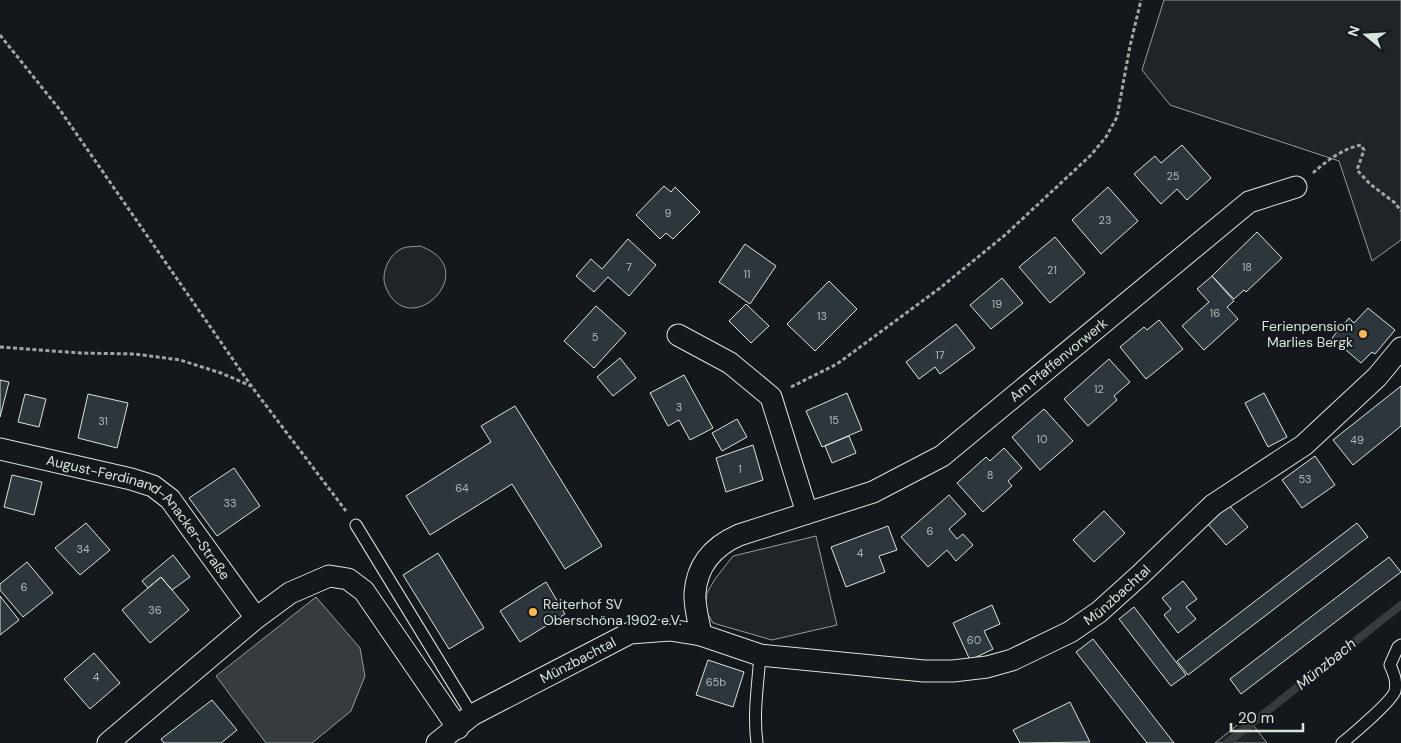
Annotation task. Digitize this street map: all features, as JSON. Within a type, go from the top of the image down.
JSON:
[{"type":"street","name":"Am Pfaffenvorwerk","points":[[701,635],[695,594],[700,571],[709,555],[723,542],[873,492],[942,456],[1249,202],[1296,187]]},
{"type":"street","points":[[678,335],[730,363],[771,397],[807,513]]},
{"type":"street","name":"Münzbachtal","points":[[437,743],[465,722],[630,633],[670,630],[701,635],[760,654],[924,671],[953,671],[988,667],[1012,660],[1070,632],[1099,612],[1213,505],[1304,445],[1377,377],[1401,348]]},
{"type":"street","name":"August-Ferdinand-Anacker-Straße","points":[[0,449],[131,479],[153,486],[170,499],[256,618]]},
{"type":"street","points":[[108,743],[256,618],[290,593],[328,576],[348,579],[364,591],[465,722]]},
{"type":"lane","points":[[356,525],[465,722]]},
{"type":"lane","points":[[1342,743],[1394,693],[1396,678],[1390,665],[1398,647],[1401,645]]},
{"type":"lane","points":[[758,743],[756,701],[760,654]]},
{"type":"path","points":[[771,397],[837,364],[940,288],[1005,235],[1091,155],[1106,136],[1117,117],[1130,46],[1141,0]]},
{"type":"path","points":[[0,35],[60,110],[252,387],[356,525]]},
{"type":"path","points":[[1296,187],[1323,163],[1353,146],[1361,145],[1364,150],[1357,170],[1370,184],[1395,203],[1401,211]]},
{"type":"path","points":[[0,347],[80,353],[135,354],[180,360],[252,387]]},
{"type":"shaded area","points":[[1164,0],[1401,0],[1401,240],[1372,261],[1339,161],[1170,105],[1142,70]]},
{"type":"shaded area","points":[[420,246],[438,257],[445,270],[444,285],[436,297],[423,306],[409,308],[396,302],[385,285],[384,275],[393,255],[405,247]]},
{"type":"shaded area","points":[[816,536],[837,625],[772,640],[713,623],[705,609],[707,593],[715,579],[733,556]]},
{"type":"shaded area","points":[[316,597],[360,648],[365,676],[351,711],[312,743],[266,743],[216,676]]},
{"type":"shaded area","points":[[1247,717],[1267,743],[1215,743]]},
{"type":"building","points":[[1182,145],[1211,178],[1187,200],[1177,189],[1161,204],[1134,174],[1155,156],[1161,163]]},
{"type":"building","points":[[664,186],[671,192],[675,187],[700,212],[673,239],[666,233],[660,239],[636,215]]},
{"type":"building","points":[[1108,187],[1138,221],[1101,254],[1072,220]]},
{"type":"building","points":[[1257,232],[1282,258],[1246,292],[1244,290],[1234,299],[1212,276]]},
{"type":"building","points":[[1055,237],[1085,273],[1050,303],[1019,267]]},
{"type":"building","points":[[628,239],[656,265],[629,296],[608,277],[594,292],[576,276],[591,259],[602,269]]},
{"type":"building","points":[[745,244],[776,266],[750,304],[719,282]]},
{"type":"building","points":[[1212,276],[1234,301],[1227,307],[1238,319],[1204,350],[1182,326],[1209,302],[1197,289]]},
{"type":"building","points":[[1002,278],[1023,303],[991,329],[970,305]]},
{"type":"building","points":[[829,281],[857,309],[815,351],[787,324]]},
{"type":"building","points":[[746,304],[769,326],[751,343],[729,321]]},
{"type":"building","points":[[596,306],[626,333],[594,368],[564,341]]},
{"type":"building","name":"Ferienpension Marlies Bergk","points":[[1368,308],[1395,330],[1375,354],[1372,352],[1361,363],[1332,338],[1349,318],[1354,323]]},
{"type":"building","points":[[1159,320],[1183,349],[1146,379],[1120,347],[1144,327],[1147,330]]},
{"type":"building","points":[[956,324],[975,348],[940,374],[935,367],[919,379],[906,362]]},
{"type":"building","points":[[620,358],[636,378],[613,396],[597,377]]},
{"type":"building","points":[[1109,359],[1130,382],[1114,396],[1117,400],[1088,426],[1064,399]]},
{"type":"building","points":[[684,375],[713,428],[690,440],[679,420],[668,426],[650,393]]},
{"type":"building","points":[[0,380],[9,382],[0,417]]},
{"type":"building","points":[[1401,386],[1401,426],[1353,465],[1333,440]]},
{"type":"building","points":[[847,393],[862,430],[822,447],[806,411]]},
{"type":"building","points":[[1264,393],[1287,437],[1268,447],[1245,403]]},
{"type":"building","points":[[25,394],[46,399],[39,427],[18,422]]},
{"type":"building","points":[[88,394],[128,403],[117,448],[78,438]]},
{"type":"building","points":[[515,406],[602,546],[565,569],[512,484],[430,535],[406,496],[491,442],[481,426]]},
{"type":"building","points":[[1044,409],[1073,441],[1040,470],[1012,437]]},
{"type":"building","points":[[737,419],[747,437],[722,451],[712,433]]},
{"type":"building","points":[[849,436],[856,453],[832,463],[825,446]]},
{"type":"building","points":[[753,445],[763,480],[726,492],[716,458]]},
{"type":"building","points":[[1004,448],[1022,468],[1008,481],[1012,486],[983,512],[957,483],[986,457],[990,461]]},
{"type":"building","points":[[1315,456],[1335,485],[1302,508],[1282,480]]},
{"type":"building","points":[[234,468],[260,506],[217,536],[189,498]]},
{"type":"building","points":[[12,475],[42,482],[34,515],[4,507]]},
{"type":"building","points":[[949,495],[966,514],[949,529],[957,539],[963,534],[973,545],[956,561],[947,550],[928,567],[901,537]]},
{"type":"building","points":[[1229,505],[1248,527],[1226,545],[1208,524]]},
{"type":"building","points":[[1104,511],[1125,533],[1094,562],[1073,540]]},
{"type":"building","points":[[86,523],[110,550],[80,575],[55,548]]},
{"type":"building","points":[[1357,523],[1368,537],[1188,675],[1177,661]]},
{"type":"building","points":[[888,526],[897,550],[879,556],[885,572],[846,587],[831,547]]},
{"type":"building","points":[[438,553],[484,628],[449,649],[403,575]]},
{"type":"building","points":[[173,555],[190,577],[172,590],[161,577],[148,588],[142,581]]},
{"type":"building","points":[[1389,557],[1401,572],[1241,694],[1230,679]]},
{"type":"building","points":[[27,562],[53,593],[23,617],[0,590],[0,584]]},
{"type":"building","points":[[161,577],[189,610],[150,643],[122,610]]},
{"type":"building","points":[[1183,581],[1197,599],[1186,607],[1196,619],[1178,633],[1164,615],[1171,609],[1162,598]]},
{"type":"building","name":"Reiterhof SV Oberschöna 1902 e.V.","points":[[546,582],[565,614],[520,642],[500,611]]},
{"type":"building","points":[[0,596],[19,620],[0,635]]},
{"type":"building","points":[[992,605],[1000,624],[984,631],[993,649],[970,660],[953,623]]},
{"type":"building","points":[[1134,607],[1186,675],[1171,686],[1119,619]]},
{"type":"building","points":[[1093,639],[1174,743],[1147,743],[1076,652]]},
{"type":"building","points":[[94,653],[120,683],[90,709],[64,679]]},
{"type":"building","points":[[708,660],[744,672],[733,707],[696,695]]},
{"type":"building","points":[[212,700],[237,730],[221,743],[164,743],[161,739]]},
{"type":"building","points":[[1070,702],[1090,742],[1020,743],[1013,730]]},
{"type":"waterway","name":"Münzbach","points":[[1227,743],[1401,605]]},
{"type":"place","name":"Ferienpension Marlies Bergk","points":[[1363,334]]},
{"type":"place","name":"Reiterhof SV Oberschöna 1902 e.V.","points":[[533,612]]}]
